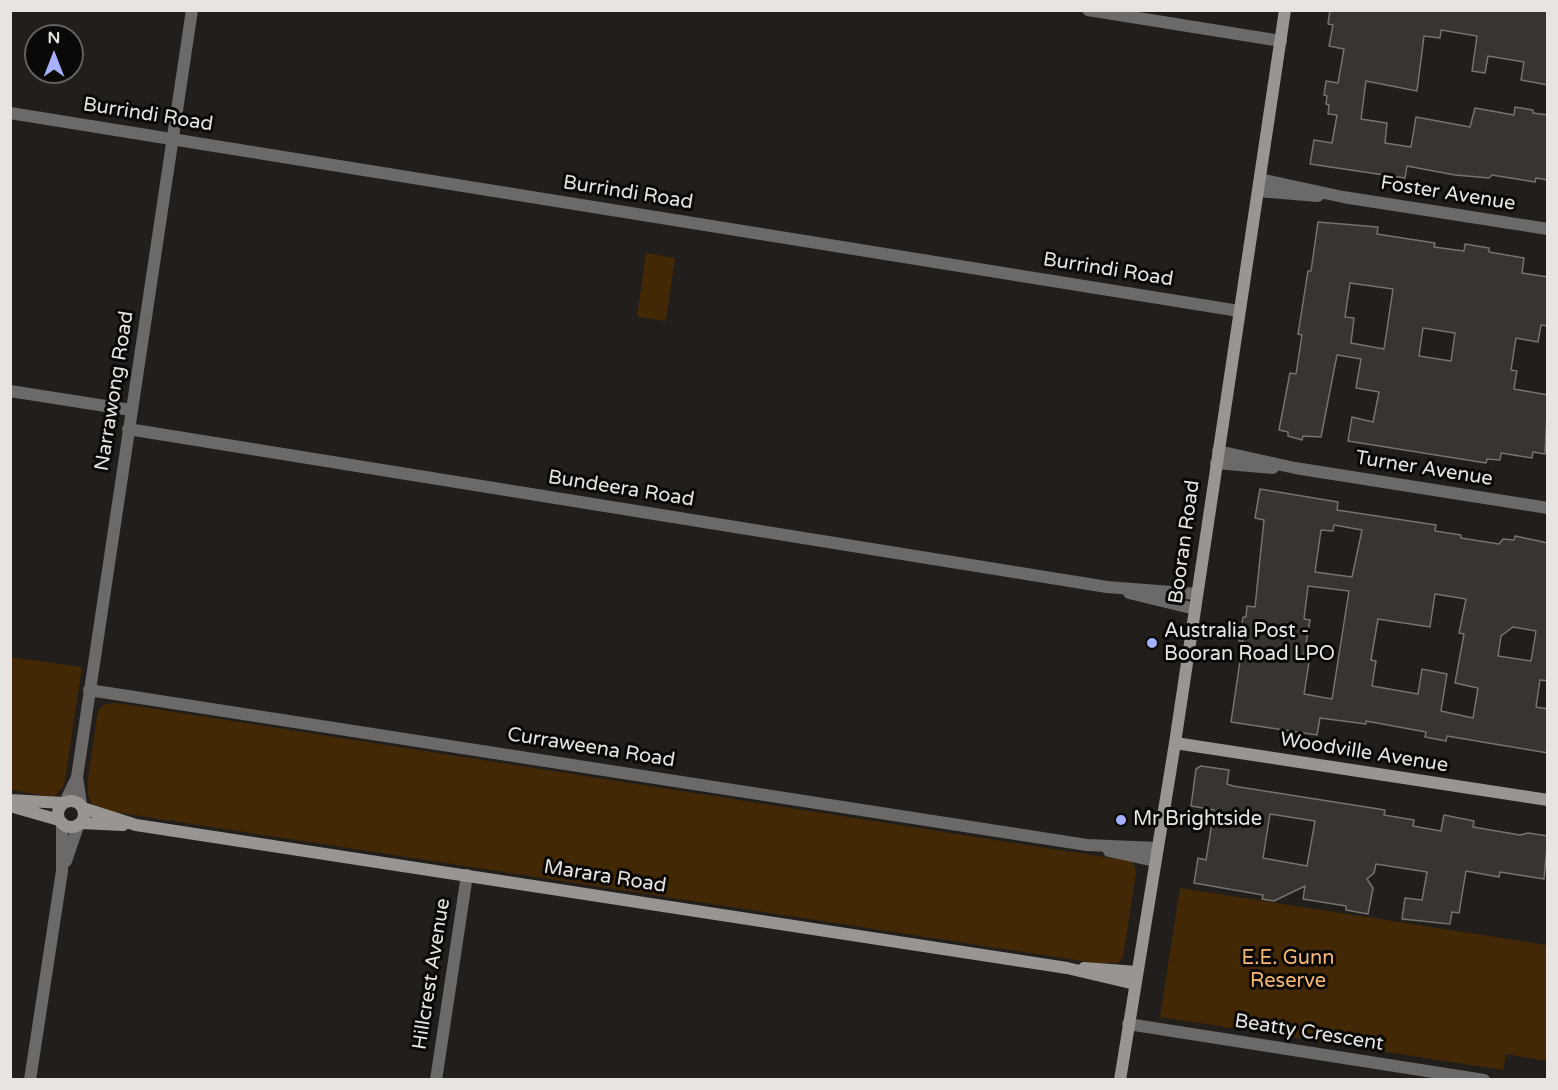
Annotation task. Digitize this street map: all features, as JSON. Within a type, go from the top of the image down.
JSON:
[{"type":"street","name":"Narrawong Road","points":[[82,806],[77,777],[192,10]]},
{"type":"street","points":[[1088,10],[1281,41]]},
{"type":"street","name":"Booran Road","points":[[1120,1080],[1175,743],[1285,10]]},
{"type":"street","name":"Burrindi Road","points":[[10,113],[1239,311]]},
{"type":"street","name":"Foster Avenue","points":[[1259,185],[1283,195],[1343,197],[1548,229]]},
{"type":"street","points":[[10,391],[131,410]]},
{"type":"street","name":"Bundeera Road","points":[[128,429],[1107,587],[1197,594]]},
{"type":"street","name":"Turner Avenue","points":[[1217,457],[1548,508]]},
{"type":"street","name":"Bundeera Road","points":[[1107,587],[1195,609]]},
{"type":"street","name":"Curraweena Road","points":[[90,690],[1088,845],[1130,857],[1156,855]]},
{"type":"street","name":"Woodville Avenue","points":[[1175,743],[1548,800]]},
{"type":"street","name":"Narrawong Road","points":[[64,802],[69,787],[77,777]]},
{"type":"street","points":[[10,800],[73,801],[82,806],[84,816],[62,871]]},
{"type":"street","points":[[30,1080],[62,871],[58,810],[64,802]]},
{"type":"street","points":[[10,806],[60,821],[69,827],[79,825]]},
{"type":"street","name":"Marara Road","points":[[82,806],[136,825]]},
{"type":"street","name":"Marara Road","points":[[79,825],[136,825],[1136,978]]},
{"type":"street","name":"Hillcrest Avenue","points":[[436,1080],[467,875]]},
{"type":"street","name":"Beatty Crescent","points":[[1128,1024],[1484,1080]]},
{"type":"green space","points":[[646,253],[675,258],[666,321],[637,317]]},
{"type":"green space","points":[[10,657],[82,667],[64,786],[54,797],[11,790]]},
{"type":"green space","points":[[117,703],[1130,861],[1136,873],[1123,957],[1118,963],[1095,963],[114,812],[92,804],[88,794],[88,779],[98,710],[104,704]]},
{"type":"green space","name":"E.E. Gunn Reserve","points":[[1180,888],[1547,945],[1547,1061],[1506,1054],[1503,1070],[1160,1017]]},
{"type":"building","points":[[1330,10],[1548,10],[1548,85],[1521,80],[1524,62],[1488,56],[1485,73],[1472,71],[1477,36],[1441,30],[1440,38],[1424,36],[1417,91],[1366,81],[1361,119],[1387,123],[1385,143],[1411,147],[1416,117],[1470,127],[1475,108],[1514,115],[1515,107],[1533,110],[1533,113],[1548,115],[1548,180],[1536,178],[1535,182],[1492,175],[1489,178],[1455,175],[1407,166],[1405,178],[1310,164],[1314,140],[1332,143],[1337,115],[1328,114],[1329,105],[1326,104],[1327,96],[1324,95],[1326,81],[1338,83],[1344,49],[1329,46],[1333,25],[1328,24]]},
{"type":"building","points":[[1318,222],[1378,227],[1377,234],[1435,243],[1434,247],[1464,251],[1465,244],[1489,248],[1489,252],[1524,258],[1522,273],[1548,277],[1548,326],[1541,325],[1538,342],[1516,338],[1511,370],[1517,371],[1514,389],[1548,395],[1545,454],[1533,452],[1532,458],[1501,453],[1500,460],[1487,459],[1486,463],[1348,441],[1352,417],[1373,422],[1379,392],[1356,388],[1361,359],[1337,355],[1321,437],[1303,436],[1302,440],[1288,436],[1288,432],[1279,430],[1290,373],[1296,374],[1302,335],[1298,334],[1308,271],[1311,271]],"holes":[[[1350,283],[1393,289],[1384,349],[1351,343],[1354,318],[1345,317]],[[1423,328],[1455,333],[1451,361],[1419,356]]]},
{"type":"building","points":[[1260,489],[1338,502],[1337,510],[1436,525],[1435,531],[1461,535],[1461,538],[1499,544],[1503,539],[1514,540],[1515,536],[1548,543],[1548,681],[1540,680],[1536,707],[1548,709],[1548,753],[1447,736],[1446,741],[1425,737],[1426,732],[1366,721],[1366,724],[1320,718],[1317,735],[1231,722],[1243,641],[1239,641],[1243,617],[1246,617],[1247,606],[1255,607],[1264,520],[1255,518]],"holes":[[[1334,525],[1362,530],[1352,577],[1315,572],[1321,530],[1333,531]],[[1308,586],[1349,591],[1332,699],[1304,694],[1310,656],[1304,655],[1310,620],[1304,619]],[[1435,594],[1466,599],[1459,633],[1464,634],[1455,683],[1478,688],[1473,718],[1441,711],[1447,674],[1422,669],[1418,694],[1372,686],[1376,661],[1371,660],[1378,619],[1430,627]],[[1513,627],[1536,631],[1531,661],[1498,656],[1501,636]]]},
{"type":"building","points":[[1201,766],[1229,770],[1227,784],[1233,786],[1385,810],[1384,815],[1414,820],[1413,826],[1441,831],[1444,815],[1474,821],[1473,827],[1520,835],[1528,833],[1548,836],[1544,879],[1500,872],[1499,877],[1466,871],[1459,913],[1452,912],[1450,924],[1402,919],[1405,898],[1422,900],[1427,872],[1376,864],[1374,873],[1367,879],[1373,888],[1368,914],[1346,910],[1346,906],[1303,899],[1305,886],[1274,901],[1262,899],[1263,895],[1194,883],[1198,858],[1206,860],[1214,810],[1191,806],[1196,769]],"holes":[[[1270,814],[1315,821],[1307,866],[1263,858]]]},
{"type":"place","name":"Australia Post - Booran Road LPO","points":[[1152,643]]},
{"type":"place","name":"Mr Brightside","points":[[1121,820]]}]
